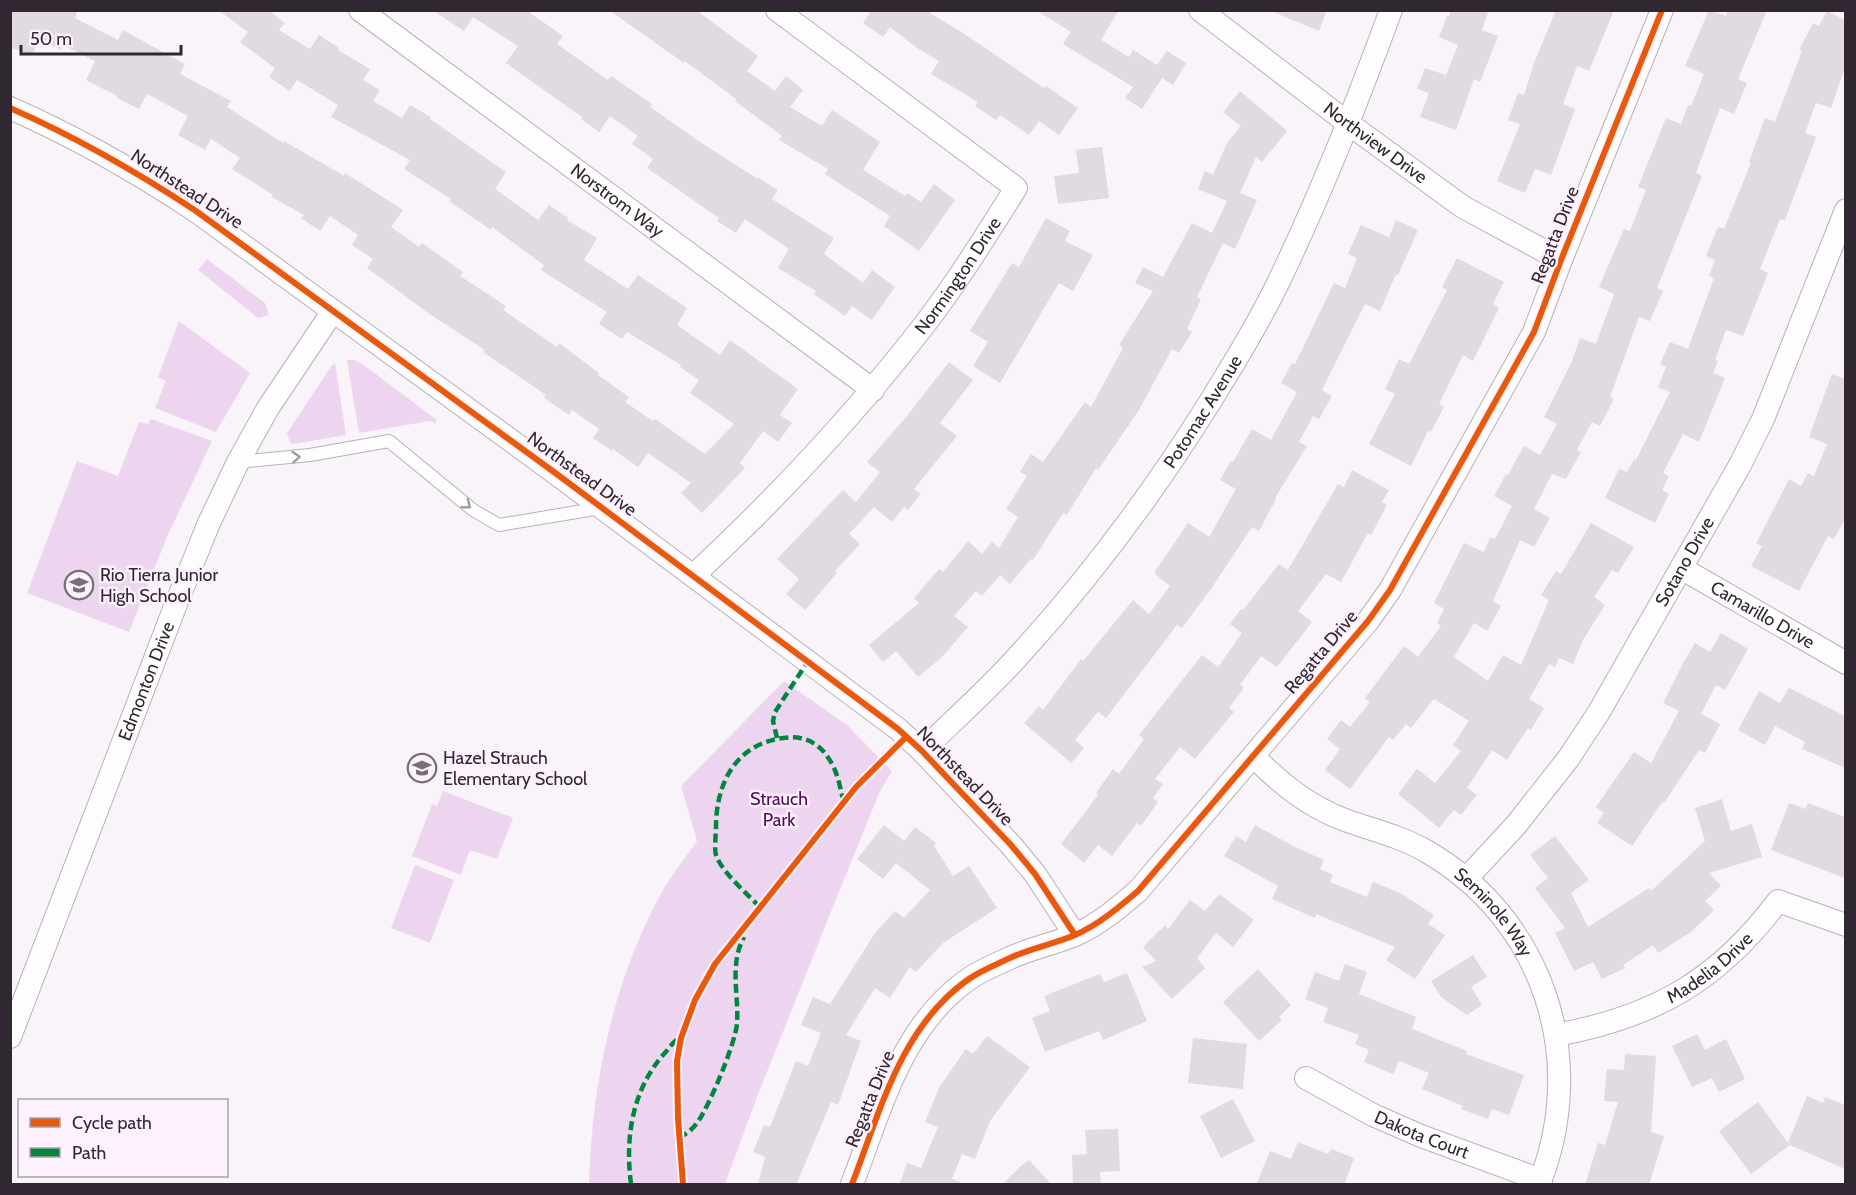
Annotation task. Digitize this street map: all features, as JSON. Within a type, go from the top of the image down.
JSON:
[{"type":"street","name":"Norstrom Way","points":[[360,10],[873,390]]},
{"type":"street","name":"Normington Drive","points":[[694,575],[758,516],[873,390],[926,322],[1016,188],[777,10]]},
{"type":"street","name":"Northview Drive","points":[[1200,10],[1349,124],[1463,207],[1561,260]]},
{"type":"street","name":"Potomac Avenue","points":[[922,751],[1021,654],[1080,586],[1135,514],[1234,364],[1277,284],[1349,124],[1391,10]]},
{"type":"street","name":"Regatta Drive","points":[[852,1185],[893,1076],[907,1046],[927,1017],[953,991],[982,970],[1015,955],[1075,935],[1114,911],[1138,891],[1368,621],[1390,590],[1528,345],[1662,10]]},
{"type":"street","name":"Northstead Drive","points":[[10,108],[98,150],[196,211],[694,575],[898,729],[922,751],[1011,845],[1035,874],[1075,935]]},
{"type":"street","name":"Sotano Drive","points":[[1466,879],[1516,825],[1568,759],[1599,712],[1740,465],[1763,419],[1845,210]]},
{"type":"street","name":"Edmonton Drive","points":[[10,1037],[193,561],[238,462],[268,408],[333,311]]},
{"type":"street","name":"Camarillo Drive","points":[[1681,568],[1845,663]]},
{"type":"street","name":"Seminole Way","points":[[1253,756],[1292,792],[1317,807],[1344,820],[1390,834],[1424,850],[1466,879],[1495,907],[1517,936],[1535,968],[1549,1002],[1557,1035],[1560,1074],[1559,1111],[1552,1147],[1540,1182]]},
{"type":"street","name":"Madelia Drive","points":[[1557,1035],[1614,1022],[1644,1011],[1687,989],[1725,961],[1759,926],[1778,901],[1845,926]]},
{"type":"street","name":"Dakota Court","points":[[1306,1078],[1373,1115],[1540,1182]]},
{"type":"lane","points":[[238,462],[310,455],[389,441],[473,510],[499,525],[602,508]]},
{"type":"green space","points":[[207,259],[265,303],[269,315],[258,318],[198,270]]},
{"type":"green space","points":[[179,321],[250,373],[216,432],[155,408],[166,381],[158,377]]},
{"type":"green space","points":[[347,360],[361,363],[437,420],[435,423],[430,421],[359,433]]},
{"type":"green space","points":[[335,363],[346,435],[290,443],[287,433]]},
{"type":"green space","points":[[151,419],[212,441],[167,537],[129,632],[27,593],[77,461],[118,476],[139,422],[148,424]]},
{"type":"green space","name":"Strauch Park","points":[[784,681],[847,725],[892,771],[880,791],[834,904],[725,1184],[589,1184],[595,1108],[608,1032],[618,996],[646,924],[663,890],[697,841],[681,786]]},
{"type":"green space","points":[[443,791],[513,818],[497,859],[473,851],[469,852],[461,875],[412,856],[432,804],[437,806]]},
{"type":"green space","points":[[415,865],[454,880],[430,943],[391,928]]},
{"type":"building","points":[[10,10],[78,10],[75,18],[118,40],[123,30],[185,64],[180,74],[231,101],[227,107],[283,143],[284,141],[344,176],[345,173],[403,210],[391,227],[419,247],[422,243],[463,272],[460,276],[506,306],[503,310],[557,347],[559,343],[629,397],[625,402],[653,421],[655,419],[705,454],[734,424],[690,393],[699,380],[680,367],[681,365],[627,332],[622,339],[599,324],[607,312],[541,270],[544,265],[492,227],[491,230],[449,201],[451,199],[404,169],[410,160],[331,117],[338,105],[297,80],[290,91],[269,77],[275,68],[240,42],[248,32],[218,10],[268,10],[285,23],[279,30],[310,49],[319,35],[339,48],[338,50],[370,69],[363,80],[380,90],[373,101],[402,118],[410,105],[431,117],[430,119],[506,172],[495,189],[538,220],[549,205],[568,218],[567,220],[597,238],[584,260],[628,289],[638,275],[687,308],[677,325],[720,355],[730,340],[798,389],[780,415],[792,423],[778,442],[763,431],[740,463],[745,468],[702,513],[681,493],[691,483],[648,453],[638,467],[613,449],[612,451],[593,438],[599,429],[572,410],[569,415],[544,398],[546,395],[483,352],[485,350],[431,315],[367,268],[373,259],[352,245],[358,235],[330,216],[320,231],[301,218],[304,215],[272,197],[273,195],[232,169],[240,158],[211,139],[205,150],[178,135],[188,116],[147,94],[139,109],[117,98],[86,80],[95,61],[63,45],[62,50],[39,40],[32,56],[10,47]]},
{"type":"building","points":[[432,10],[526,10],[563,36],[557,44],[608,80],[611,76],[652,104],[650,107],[703,144],[778,190],[772,199],[834,238],[824,254],[863,283],[872,270],[895,287],[872,320],[852,306],[845,316],[814,294],[816,291],[778,268],[789,249],[745,219],[736,233],[717,221],[719,218],[647,168],[653,159],[632,144],[638,136],[610,116],[599,132],[581,119],[582,117],[506,63],[518,46],[473,17],[464,31]]},
{"type":"building","points":[[609,10],[696,10],[758,56],[747,71],[775,91],[786,76],[803,90],[790,107],[822,126],[832,110],[880,142],[863,170],[905,196],[907,193],[921,202],[934,184],[955,200],[919,251],[884,226],[890,216],[825,174],[828,169],[779,140],[782,136],[735,101],[736,99],[685,61],[684,63]]},
{"type":"building","points":[[866,10],[925,10],[1078,108],[1059,135],[1039,121],[1029,135],[1000,115],[996,120],[975,106],[978,102],[931,74],[939,61],[917,48],[890,27],[883,37],[863,23],[870,13]]},
{"type":"building","points":[[1036,10],[1119,10],[1101,40],[1129,57],[1133,50],[1157,65],[1167,51],[1186,63],[1173,85],[1162,78],[1142,109],[1125,98],[1133,87],[1063,44],[1071,32]]},
{"type":"building","points":[[1269,10],[1327,10],[1319,31]]},
{"type":"building","points":[[1451,10],[1489,10],[1482,30],[1498,36],[1480,82],[1474,79],[1456,130],[1420,117],[1429,93],[1417,89],[1425,68],[1446,75],[1458,45],[1439,37]]},
{"type":"building","points":[[1556,10],[1614,10],[1589,71],[1577,66],[1563,104],[1575,109],[1551,175],[1535,169],[1525,193],[1497,181],[1520,124],[1508,120],[1518,93],[1524,95],[1534,63]]},
{"type":"building","points":[[1709,10],[1726,16],[1728,10],[1767,10],[1738,79],[1747,83],[1734,114],[1720,108],[1696,173],[1702,176],[1657,288],[1663,291],[1650,321],[1639,317],[1610,397],[1614,399],[1600,426],[1592,422],[1577,450],[1581,452],[1566,479],[1552,474],[1534,509],[1550,518],[1534,547],[1520,540],[1493,601],[1501,606],[1487,631],[1474,623],[1454,657],[1488,681],[1503,655],[1521,665],[1549,600],[1541,595],[1556,571],[1561,574],[1591,523],[1634,547],[1618,573],[1612,570],[1594,597],[1605,605],[1583,640],[1573,664],[1559,658],[1555,667],[1549,664],[1529,699],[1544,708],[1531,730],[1528,728],[1507,760],[1492,750],[1467,788],[1477,795],[1461,815],[1454,810],[1439,828],[1398,794],[1417,769],[1435,783],[1461,751],[1453,745],[1469,721],[1434,699],[1411,728],[1406,724],[1393,740],[1389,737],[1350,789],[1325,770],[1340,749],[1327,739],[1341,720],[1350,727],[1370,702],[1365,698],[1404,646],[1418,657],[1441,626],[1437,623],[1444,609],[1434,603],[1464,543],[1484,552],[1490,537],[1495,539],[1512,506],[1494,496],[1524,446],[1540,455],[1557,424],[1544,417],[1572,361],[1580,338],[1596,344],[1614,294],[1599,287],[1624,229],[1630,231],[1646,190],[1638,187],[1666,118],[1681,124],[1704,74],[1685,66]]},
{"type":"building","points":[[1827,11],[1845,20],[1845,67],[1831,108],[1816,103],[1805,133],[1816,137],[1785,220],[1780,219],[1760,269],[1768,273],[1743,336],[1726,330],[1715,360],[1718,361],[1713,373],[1725,378],[1699,442],[1683,434],[1663,473],[1669,476],[1662,490],[1669,494],[1655,523],[1605,498],[1619,469],[1627,472],[1634,459],[1636,460],[1670,392],[1658,387],[1666,367],[1660,364],[1670,342],[1688,349],[1714,278],[1709,276],[1715,260],[1706,256],[1718,227],[1724,229],[1751,163],[1749,162],[1765,118],[1775,122],[1802,51],[1799,50],[1813,23],[1819,26]]},
{"type":"building","points":[[1240,91],[1287,131],[1262,162],[1256,157],[1240,193],[1257,200],[1235,249],[1223,243],[1197,297],[1201,299],[1187,329],[1192,332],[1179,353],[1172,349],[1139,410],[1098,470],[1096,468],[1067,515],[1063,513],[1033,560],[1031,559],[1010,584],[1000,575],[982,596],[976,591],[954,616],[968,627],[941,658],[918,677],[896,651],[883,662],[869,645],[919,603],[914,598],[939,569],[943,572],[968,541],[982,554],[992,542],[999,548],[1018,517],[1006,509],[1027,476],[1020,472],[1031,454],[1043,462],[1085,402],[1091,407],[1123,348],[1119,345],[1153,291],[1135,283],[1143,267],[1163,277],[1192,223],[1212,233],[1227,201],[1198,189],[1205,171],[1213,175],[1227,143],[1241,126],[1223,112]]},
{"type":"building","points":[[1102,147],[1109,198],[1058,204],[1054,176],[1079,173],[1076,150]]},
{"type":"building","points":[[1046,218],[1070,231],[1065,241],[1093,255],[1073,291],[1059,283],[1000,383],[973,366],[988,342],[970,331],[1012,263],[1019,267]]},
{"type":"building","points":[[1396,220],[1418,230],[1380,311],[1365,304],[1322,390],[1332,396],[1319,419],[1313,416],[1299,442],[1307,446],[1275,498],[1259,531],[1252,527],[1182,628],[1177,625],[1106,718],[1098,712],[1075,740],[1084,748],[1071,763],[1024,723],[1039,706],[1043,710],[1081,659],[1083,661],[1133,600],[1149,614],[1170,586],[1154,573],[1188,523],[1209,537],[1236,489],[1220,480],[1231,461],[1233,462],[1252,429],[1271,440],[1297,392],[1281,383],[1292,363],[1295,364],[1334,283],[1345,288],[1357,258],[1348,254],[1361,225],[1389,237]]},
{"type":"building","points":[[1457,258],[1504,282],[1493,304],[1499,308],[1473,361],[1463,355],[1439,404],[1444,407],[1431,432],[1428,431],[1411,466],[1369,444],[1395,394],[1385,389],[1399,359],[1409,364],[1447,290],[1442,287]]},
{"type":"building","points":[[949,362],[973,380],[940,423],[957,436],[914,489],[921,494],[908,510],[904,507],[892,522],[874,507],[849,534],[860,544],[835,571],[837,573],[805,610],[786,594],[799,579],[777,559],[843,490],[856,502],[880,472],[867,462]]},
{"type":"building","points":[[1832,374],[1845,379],[1845,519],[1834,539],[1828,536],[1799,591],[1751,566],[1762,546],[1756,544],[1789,479],[1801,486],[1808,473],[1814,476],[1827,444],[1809,437]]},
{"type":"building","points":[[1352,470],[1389,490],[1382,502],[1387,505],[1371,535],[1368,533],[1341,582],[1326,574],[1298,611],[1312,622],[1277,667],[1261,656],[1240,685],[1244,688],[1229,708],[1234,712],[1195,759],[1180,747],[1155,779],[1163,784],[1153,798],[1158,802],[1141,826],[1137,823],[1112,856],[1098,845],[1084,863],[1061,844],[1098,795],[1096,793],[1113,769],[1119,774],[1144,739],[1139,735],[1202,655],[1218,667],[1242,633],[1230,624],[1279,564],[1288,570],[1338,484],[1344,487]]},
{"type":"building","points":[[1721,633],[1748,649],[1725,690],[1716,685],[1701,714],[1720,724],[1705,753],[1699,750],[1632,846],[1597,823],[1604,813],[1596,807],[1634,752],[1651,763],[1679,711],[1663,703],[1682,665],[1695,643],[1710,652]]},
{"type":"building","points":[[1789,688],[1845,716],[1845,768],[1802,749],[1805,742],[1775,726],[1765,745],[1738,730],[1759,691],[1780,703]]},
{"type":"building","points":[[1722,799],[1731,831],[1752,824],[1762,857],[1709,873],[1721,886],[1705,901],[1714,910],[1691,932],[1658,953],[1653,945],[1623,965],[1625,968],[1602,979],[1593,962],[1574,971],[1555,933],[1565,928],[1535,888],[1548,878],[1530,855],[1555,836],[1589,880],[1571,893],[1588,927],[1649,888],[1651,891],[1705,841],[1695,808]]},
{"type":"building","points":[[1789,803],[1806,809],[1808,803],[1845,817],[1845,878],[1771,850]]},
{"type":"building","points":[[884,825],[904,841],[915,827],[936,843],[934,846],[953,876],[969,866],[997,908],[943,943],[916,972],[910,967],[890,998],[875,988],[846,1035],[861,1041],[838,1105],[831,1102],[796,1185],[758,1185],[765,1157],[753,1152],[764,1125],[770,1127],[796,1061],[808,1066],[821,1033],[801,1025],[813,997],[830,1004],[875,933],[895,911],[904,918],[930,890],[896,863],[883,879],[857,859]]},
{"type":"building","points":[[1255,825],[1324,860],[1320,869],[1333,875],[1330,882],[1367,897],[1373,882],[1402,894],[1434,915],[1428,924],[1445,935],[1415,979],[1386,960],[1395,947],[1316,914],[1315,918],[1272,899],[1278,886],[1224,856],[1236,836],[1246,842]]},
{"type":"building","points":[[1219,894],[1254,920],[1233,947],[1216,933],[1197,958],[1205,968],[1172,999],[1142,967],[1156,961],[1143,947],[1165,925],[1168,929],[1190,900],[1205,911]]},
{"type":"building","points":[[1473,955],[1487,977],[1471,987],[1482,1005],[1467,1015],[1441,997],[1431,981]]},
{"type":"building","points":[[1345,964],[1367,972],[1359,994],[1416,1017],[1412,1029],[1467,1051],[1466,1054],[1524,1075],[1509,1115],[1492,1109],[1488,1119],[1461,1109],[1463,1106],[1422,1089],[1429,1073],[1399,1061],[1393,1074],[1364,1062],[1369,1050],[1355,1044],[1359,1035],[1323,1022],[1328,1008],[1305,999],[1315,972],[1339,981]]},
{"type":"building","points":[[1258,969],[1291,1005],[1279,1017],[1282,1020],[1259,1041],[1223,1002]]},
{"type":"building","points":[[1127,973],[1147,1021],[1103,1040],[1099,1031],[1045,1052],[1032,1018],[1050,1011],[1044,996],[1100,974],[1104,982]]},
{"type":"building","points":[[1697,1034],[1705,1050],[1726,1039],[1745,1079],[1719,1092],[1712,1078],[1692,1087],[1672,1046]]},
{"type":"building","points":[[987,1036],[1030,1067],[990,1121],[975,1159],[962,1154],[952,1179],[961,1182],[960,1185],[899,1185],[907,1163],[921,1168],[938,1127],[925,1122],[940,1086],[966,1049],[973,1054]]},
{"type":"building","points":[[1193,1038],[1247,1044],[1243,1089],[1188,1083]]},
{"type":"building","points":[[1625,1054],[1656,1056],[1651,1132],[1664,1136],[1649,1185],[1585,1185],[1598,1143],[1605,1145],[1618,1102],[1604,1101],[1607,1069],[1624,1070]]},
{"type":"building","points":[[1807,1096],[1823,1103],[1825,1097],[1845,1105],[1845,1169],[1790,1145],[1751,1174],[1719,1131],[1758,1102],[1788,1143]]},
{"type":"building","points":[[1233,1099],[1255,1141],[1221,1158],[1200,1116]]},
{"type":"building","points":[[1118,1129],[1120,1171],[1100,1172],[1101,1185],[1073,1185],[1072,1155],[1087,1154],[1085,1130]]},
{"type":"building","points":[[1298,1142],[1328,1154],[1331,1149],[1354,1158],[1344,1185],[1256,1185],[1270,1151],[1291,1159]]},
{"type":"building","points":[[1029,1160],[1052,1185],[1002,1185],[1022,1165]]},
{"type":"marked path","points":[[777,738],[773,721],[775,712],[808,661]]},
{"type":"marked path","points":[[760,907],[729,875],[716,855],[717,811],[720,795],[732,768],[753,748],[767,742],[790,737],[803,739],[815,744],[829,759],[837,775],[844,803]]},
{"type":"marked path","points":[[679,1138],[693,1128],[702,1115],[732,1046],[737,1024],[737,958],[744,937]]},
{"type":"marked path","points":[[631,1184],[630,1132],[638,1100],[652,1069],[680,1038]]},
{"type":"cycle path","points":[[852,1184],[883,1101],[908,1047],[943,1001],[966,981],[987,968],[1075,935],[1092,926],[1138,891],[1368,621],[1390,590],[1534,332],[1662,10]]},
{"type":"cycle path","points":[[10,108],[106,156],[196,211],[554,472],[898,729],[922,751],[1011,845],[1035,874],[1075,935]]},
{"type":"cycle path","points":[[683,1184],[677,1061],[681,1038],[695,1000],[715,964],[856,787],[906,737]]},
{"type":"place","name":"Rio Tierra Junior High School","points":[[79,585]]},
{"type":"place","name":"Hazel Strauch Elementary School","points":[[422,768]]}]
